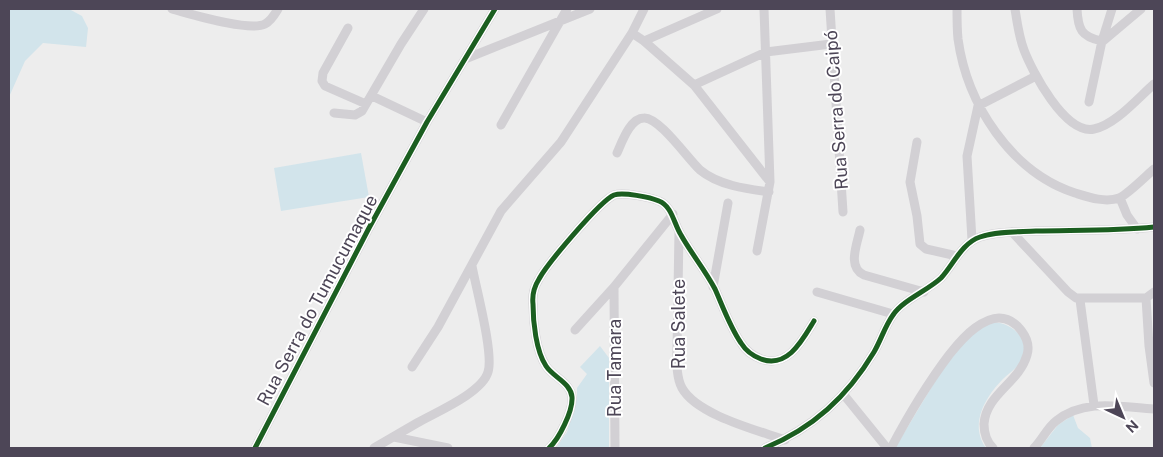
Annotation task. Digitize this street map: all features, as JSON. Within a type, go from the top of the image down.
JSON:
[{"type":"street","points":[[172,9],[201,12],[243,26],[259,26],[269,21],[278,9]]},
{"type":"street","points":[[334,113],[358,114],[372,96],[401,44],[424,9]]},
{"type":"street","name":"Rua Serra do Tumucumaque","points":[[255,448],[369,228],[427,122],[495,9]]},
{"type":"street","points":[[501,125],[567,9]]},
{"type":"street","points":[[465,59],[560,19],[590,9]]},
{"type":"street","points":[[412,366],[438,327],[492,226],[502,211],[561,142],[632,33],[644,9]]},
{"type":"street","points":[[644,41],[717,9]]},
{"type":"street","points":[[757,251],[770,182],[764,9]]},
{"type":"street","name":"Rua Serra do Caipó","points":[[830,9],[843,212]]},
{"type":"street","points":[[957,9],[960,48],[964,66],[978,106],[994,130],[1020,158],[1046,179],[1065,190],[1085,196],[1097,199],[1120,198],[1154,168]]},
{"type":"street","points":[[1015,9],[1023,48],[1036,76],[1069,120],[1086,130],[1100,128],[1108,124],[1154,84]]},
{"type":"street","points":[[1077,9],[1078,23],[1082,31],[1090,38],[1102,41]]},
{"type":"street","points":[[1089,102],[1102,41],[1112,9]]},
{"type":"street","points":[[1102,41],[1141,9]]},
{"type":"street","points":[[348,28],[323,73],[322,81],[325,86],[366,104]]},
{"type":"street","points":[[632,33],[644,41],[694,85],[770,182]]},
{"type":"street","points":[[694,85],[766,52],[831,44]]},
{"type":"street","points":[[978,106],[1036,76]]},
{"type":"street","points":[[372,96],[427,122]]},
{"type":"street","points":[[972,240],[967,156],[978,106]]},
{"type":"street","points":[[617,153],[634,122],[643,118],[650,118],[707,175],[732,184],[769,192]]},
{"type":"street","points":[[974,129],[994,130]]},
{"type":"street","points":[[917,142],[910,182],[920,244],[926,248],[957,256]]},
{"type":"street","points":[[549,448],[559,436],[572,398],[567,386],[547,368],[540,354],[532,305],[533,291],[540,278],[602,204],[615,195],[626,194],[660,201],[673,214],[679,232],[713,286],[741,343],[748,351],[766,361],[785,358],[793,351],[814,321]]},
{"type":"street","points":[[1120,198],[1127,215],[1137,229]]},
{"type":"street","points":[[713,286],[728,203]]},
{"type":"street","points":[[575,330],[614,287],[673,214]]},
{"type":"street","points":[[765,448],[785,440],[821,415],[844,395],[876,350],[894,314],[941,277],[972,240],[993,234],[1012,232],[1154,227]]},
{"type":"street","points":[[860,230],[854,263],[858,272],[864,276],[924,292]]},
{"type":"street","name":"Rua Salete","points":[[679,232],[677,368],[682,388],[696,404],[785,440]]},
{"type":"street","points":[[1012,232],[1068,292],[1080,300],[1146,298],[1154,292]]},
{"type":"street","points":[[374,448],[460,400],[484,380],[490,363],[472,266]]},
{"type":"street","name":"Rua Tamara","points":[[614,287],[615,448]]},
{"type":"street","points":[[817,292],[894,314]]},
{"type":"street","points":[[1146,298],[1149,346],[1154,383]]},
{"type":"street","points":[[1080,300],[1094,405]]},
{"type":"street","points":[[891,448],[909,414],[941,366],[964,337],[989,320],[1001,318],[1010,320],[1025,334],[1028,353],[1018,374],[992,400],[985,415],[984,428],[986,438],[993,448]]},
{"type":"street","points":[[844,395],[887,448]]},
{"type":"street","points":[[1034,448],[1054,422],[1065,414],[1094,405],[1154,409]]},
{"type":"street","points":[[394,437],[448,448]]},
{"type":"street","points":[[785,440],[792,448]]},
{"type":"shaded area","points":[[9,9],[69,9],[82,16],[88,28],[86,47],[43,43],[25,61],[9,97]]},
{"type":"shaded area","points":[[361,153],[369,197],[281,211],[274,168]]},
{"type":"shaded area","points":[[995,322],[1015,331],[1020,336],[1024,348],[1020,363],[996,386],[981,412],[979,430],[986,448],[895,448],[943,368],[965,338],[982,326]]},
{"type":"shaded area","points":[[600,346],[609,358],[609,448],[556,448],[567,432],[577,398],[577,388],[587,374],[580,367]]},
{"type":"shaded area","points":[[1073,415],[1078,428],[1090,438],[1092,448],[1040,448],[1058,425]]},
{"type":"cycle path","points":[[255,448],[369,228],[427,122],[495,9]]},
{"type":"cycle path","points":[[549,448],[565,424],[572,403],[572,397],[565,384],[546,366],[540,353],[534,319],[534,291],[544,271],[563,247],[586,220],[614,195],[649,198],[659,201],[667,207],[685,242],[715,289],[737,337],[752,355],[771,361],[787,356],[800,344],[814,321]]},
{"type":"cycle path","points":[[765,448],[813,421],[840,397],[864,368],[890,319],[897,310],[941,278],[963,249],[974,240],[987,235],[1008,232],[1154,227]]}]
